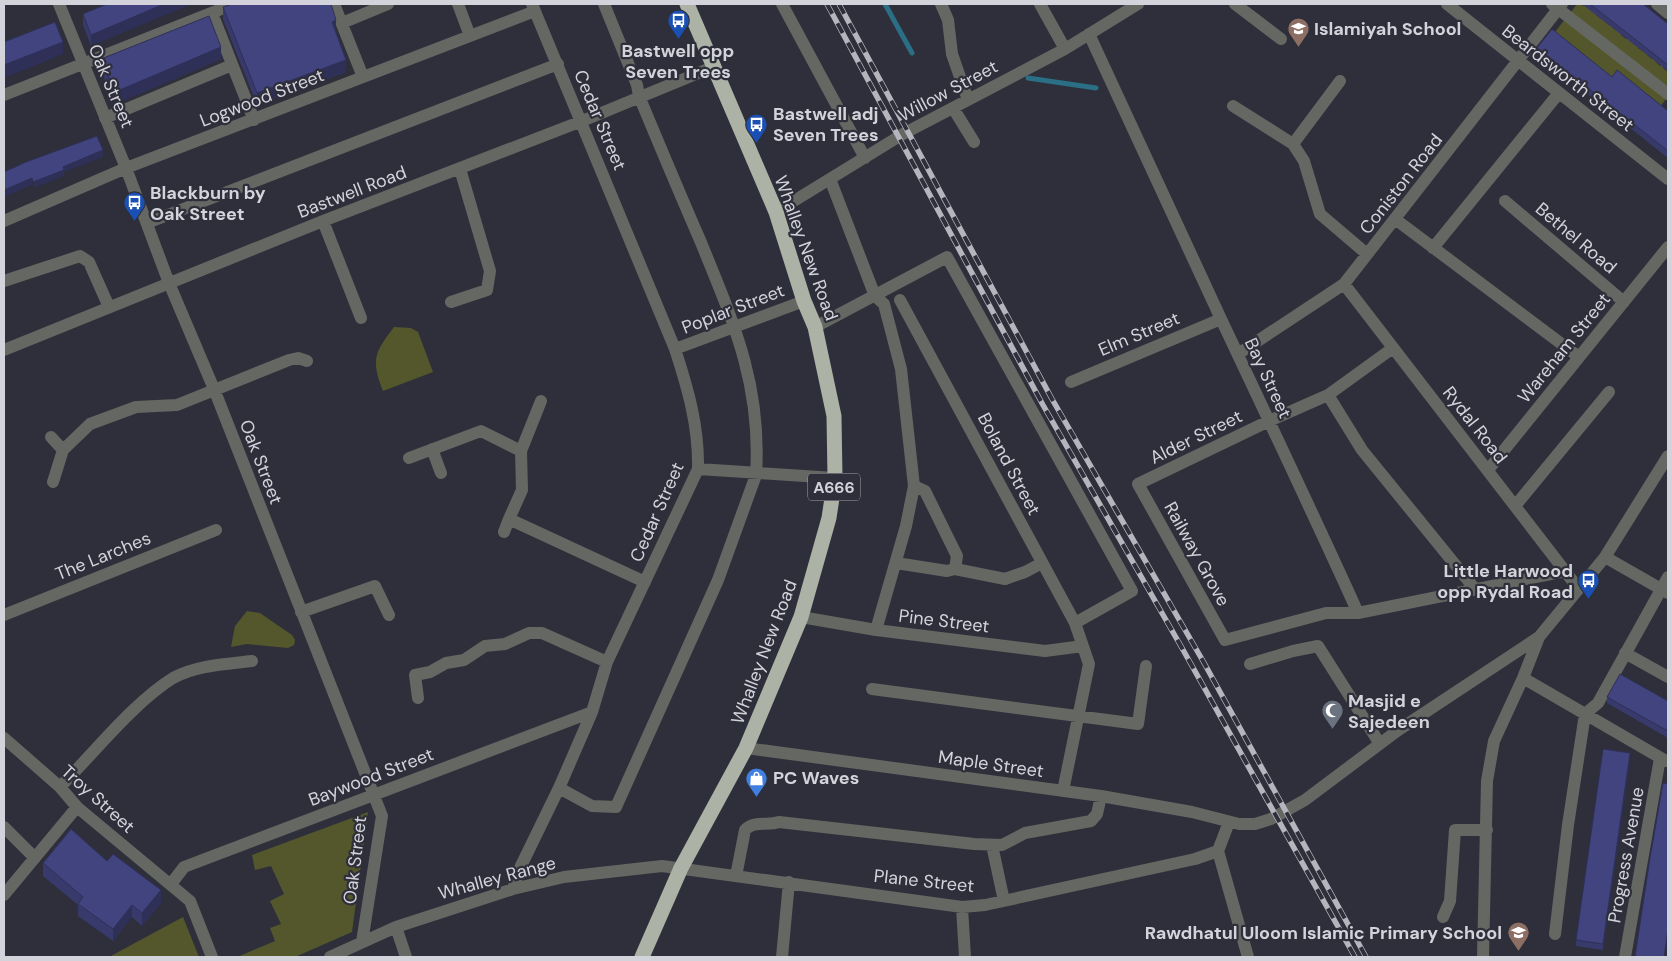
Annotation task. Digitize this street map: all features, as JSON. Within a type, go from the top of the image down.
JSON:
[{"type":"highway","name":"Whalley New Road","points":[[642,957],[680,868],[746,748],[801,618],[829,518],[835,478],[834,416],[815,327],[804,301],[776,212],[687,4]]},
{"type":"street","points":[[4,95],[234,4]]},
{"type":"street","points":[[334,4],[363,77]]},
{"type":"street","points":[[342,23],[388,4]]},
{"type":"street","points":[[458,4],[470,36]]},
{"type":"street","points":[[559,788],[592,806],[616,807],[718,580],[756,475],[758,425],[748,368],[736,326],[639,96],[637,85],[604,4]]},
{"type":"street","points":[[782,4],[864,158]]},
{"type":"street","points":[[941,4],[948,20],[954,61],[968,100]]},
{"type":"street","points":[[1040,4],[1065,49]]},
{"type":"street","name":"Willow Street","points":[[776,212],[864,158],[953,108],[1065,49],[1138,4]]},
{"type":"street","points":[[1235,4],[1281,39]]},
{"type":"street","name":"Beardsworth Street","points":[[1447,4],[1668,179]]},
{"type":"street","points":[[1657,4],[1668,13]]},
{"type":"street","name":"Oak Street","points":[[63,5],[82,64],[126,168],[169,283],[214,389],[382,816],[362,942]]},
{"type":"street","points":[[1557,5],[1668,94]]},
{"type":"street","name":"Coniston Road","points":[[1238,354],[1344,284],[1519,62],[1557,5]]},
{"type":"street","name":"Logwood Street","points":[[4,220],[126,168],[470,36],[533,8]]},
{"type":"street","name":"Cedar Street","points":[[513,889],[519,870],[559,788],[592,712],[607,662],[698,469],[698,444],[689,392],[675,350],[582,121],[533,8]]},
{"type":"street","points":[[212,13],[254,120]]},
{"type":"street","name":"Bay Street","points":[[1089,34],[1358,613]]},
{"type":"street","points":[[147,223],[558,64]]},
{"type":"street","points":[[105,118],[232,65]]},
{"type":"street","name":"Bastwell Road","points":[[4,350],[323,221],[582,121],[713,67]]},
{"type":"street","points":[[1293,144],[1340,81]]},
{"type":"street","points":[[1434,248],[1559,93]]},
{"type":"street","points":[[1233,106],[1293,144],[1304,161],[1320,214],[1367,254]]},
{"type":"street","points":[[953,108],[974,142]]},
{"type":"street","points":[[451,302],[487,290],[490,271],[460,169]]},
{"type":"street","points":[[830,179],[875,296],[884,304],[901,368],[914,486],[896,563],[876,630]]},
{"type":"street","name":"Bethel Road","points":[[1505,202],[1624,302]]},
{"type":"street","points":[[1395,219],[1579,357]]},
{"type":"street","points":[[323,221],[361,318]]},
{"type":"street","name":"Wareham Street","points":[[1488,470],[1668,247]]},
{"type":"street","points":[[4,281],[80,256],[89,262],[109,307]]},
{"type":"street","points":[[815,327],[947,257],[1132,592],[1075,623]]},
{"type":"street","name":"Rydal Road","points":[[1344,284],[1578,588]]},
{"type":"street","name":"Boland Street","points":[[900,300],[1075,623],[1090,664],[1063,791]]},
{"type":"street","name":"Poplar Street","points":[[675,350],[804,301]]},
{"type":"street","name":"Elm Street","points":[[1071,382],[1221,318]]},
{"type":"street","name":"Alder Street","points":[[1138,484],[1269,421],[1328,396],[1393,348]]},
{"type":"street","points":[[53,482],[63,450],[90,424],[136,407],[177,405],[288,360],[298,358],[307,361]]},
{"type":"street","points":[[1515,506],[1608,392]]},
{"type":"street","points":[[1328,396],[1362,450],[1475,589]]},
{"type":"street","points":[[504,532],[522,490],[521,451],[541,401]]},
{"type":"street","points":[[409,458],[481,431],[521,451]]},
{"type":"street","points":[[51,437],[63,450]]},
{"type":"street","points":[[432,449],[441,473]]},
{"type":"street","points":[[1483,957],[1487,781],[1494,741],[1523,678],[1539,637],[1605,557],[1668,456]]},
{"type":"street","points":[[698,469],[756,475],[835,478]]},
{"type":"street","name":"Railway Grove","points":[[1138,484],[1225,640],[1326,613],[1358,613]]},
{"type":"street","points":[[914,486],[925,491],[957,556],[955,569]]},
{"type":"street","points":[[509,519],[645,582]]},
{"type":"street","name":"The Larches","points":[[4,615],[216,530]]},
{"type":"street","points":[[1605,557],[1664,592]]},
{"type":"street","points":[[896,563],[947,571],[955,569],[1005,579],[1025,572],[1042,562]]},
{"type":"street","points":[[1358,613],[1566,571]]},
{"type":"street","points":[[1555,934],[1568,825],[1585,714],[1598,703],[1625,653],[1664,592],[1668,577]]},
{"type":"street","points":[[301,612],[375,586],[389,615]]},
{"type":"street","name":"Pine Street","points":[[801,618],[876,630],[1045,651],[1083,646]]},
{"type":"street","points":[[418,698],[415,675],[430,672],[446,663],[464,660],[485,646],[505,644],[529,632],[542,633],[607,662]]},
{"type":"street","name":"Maple Street","points":[[746,748],[1101,796],[1192,812],[1229,822],[1255,824],[1271,819],[1306,800],[1380,744],[1468,682],[1539,637]]},
{"type":"street","points":[[1250,664],[1293,651],[1318,646],[1380,744]]},
{"type":"street","points":[[1625,653],[1668,677]]},
{"type":"street","points":[[60,788],[134,710],[174,678],[200,668],[252,661]]},
{"type":"street","points":[[872,689],[1138,724],[1146,666]]},
{"type":"street","points":[[1523,678],[1664,761]]},
{"type":"street","name":"Baywood Street","points":[[171,884],[184,867],[592,712]]},
{"type":"street","name":"Troy Street","points":[[4,738],[60,788],[77,807],[190,901],[212,957]]},
{"type":"street","name":"Progress Avenue","points":[[1626,957],[1664,761]]},
{"type":"street","points":[[736,876],[745,830],[757,824],[779,822],[992,845],[1007,843],[1025,833],[1091,821],[1097,814],[1101,796]]},
{"type":"street","points":[[4,895],[77,807]]},
{"type":"street","points":[[1229,822],[1218,851],[1248,957]]},
{"type":"street","points":[[4,827],[35,858]]},
{"type":"street","points":[[1443,917],[1450,901],[1454,830],[1487,830]]},
{"type":"street","points":[[992,845],[1004,901]]},
{"type":"street","name":"Plane Street","points":[[680,868],[962,907],[1004,901],[1196,859],[1218,851]]},
{"type":"street","name":"Whalley Range","points":[[330,957],[396,927],[513,889],[564,877],[662,866],[680,868]]},
{"type":"street","points":[[782,957],[789,882]]},
{"type":"street","points":[[962,907],[965,957]]},
{"type":"street","points":[[396,927],[406,957]]},
{"type":"green space","points":[[1577,4],[1585,6],[1591,4],[1588,8],[1593,12],[1601,9],[1596,15],[1601,19],[1606,13],[1609,15],[1604,21],[1609,25],[1618,22],[1613,28],[1618,32],[1623,26],[1621,35],[1626,39],[1631,33],[1630,41],[1635,45],[1640,40],[1643,42],[1638,48],[1644,52],[1649,46],[1651,49],[1647,55],[1652,59],[1657,53],[1660,55],[1655,61],[1660,66],[1665,60],[1668,62],[1663,68],[1668,72],[1668,89],[1571,12]]},
{"type":"green space","points":[[1565,19],[1666,99],[1653,116],[1552,36]]},
{"type":"green space","points":[[394,327],[411,328],[418,332],[433,372],[383,391],[377,372],[376,357],[382,344]]},
{"type":"green space","points":[[247,611],[260,613],[292,635],[295,640],[294,645],[288,648],[247,644],[231,647],[235,626]]},
{"type":"green space","points":[[368,812],[352,932],[295,957],[237,957],[275,941],[270,928],[281,924],[270,901],[284,894],[271,866],[255,870],[252,855]]},
{"type":"green space","points":[[183,917],[199,957],[109,957]]},
{"type":"building","points":[[107,4],[164,4],[91,35],[83,14]]},
{"type":"building","points":[[232,4],[331,4],[336,20],[332,22],[346,60],[257,93],[223,7]]},
{"type":"building","points":[[1590,4],[1643,4],[1668,24],[1668,65]]},
{"type":"building","points":[[209,16],[221,47],[115,92],[101,59]]},
{"type":"building","points":[[55,22],[63,42],[4,65],[4,42]]},
{"type":"building","points":[[1552,29],[1612,77],[1617,70],[1668,111],[1668,151],[1537,48]]},
{"type":"building","points":[[97,136],[103,150],[63,167],[64,170],[33,182],[32,178],[4,190],[4,172]]},
{"type":"building","points":[[1620,674],[1668,701],[1668,731],[1607,697]]},
{"type":"building","points":[[1603,749],[1630,753],[1603,944],[1576,940]]},
{"type":"building","points":[[1663,783],[1668,784],[1668,929],[1664,957],[1635,957],[1650,858]]},
{"type":"building","points":[[71,829],[107,861],[113,854],[161,890],[142,913],[132,905],[113,929],[78,904],[83,897],[43,863]]},
{"type":"waterway","points":[[885,4],[912,53]]},
{"type":"waterway","points":[[1028,78],[1096,88]]},
{"type":"railway","points":[[827,4],[1043,405],[1355,957]]},
{"type":"railway","points":[[839,4],[1052,399],[1203,661],[1366,957]]},
{"type":"place","name":"Bastwell opp Seven Trees","points":[[678,40]]},
{"type":"place","name":"Islamiyah School","points":[[1298,48]]},
{"type":"place","name":"Bastwell adj Seven Trees","points":[[757,143]]},
{"type":"place","name":"Blackburn by Oak Street","points":[[134,222]]},
{"type":"place","name":"Little Harwood opp Rydal Road","points":[[1589,600]]},
{"type":"place","name":"Masjid e Sajedeen","points":[[1332,730]]},
{"type":"place","name":"PC Waves","points":[[757,797]]},
{"type":"place","name":"Rawdhatul Uloom Islamic Primary School","points":[[1518,952]]}]
